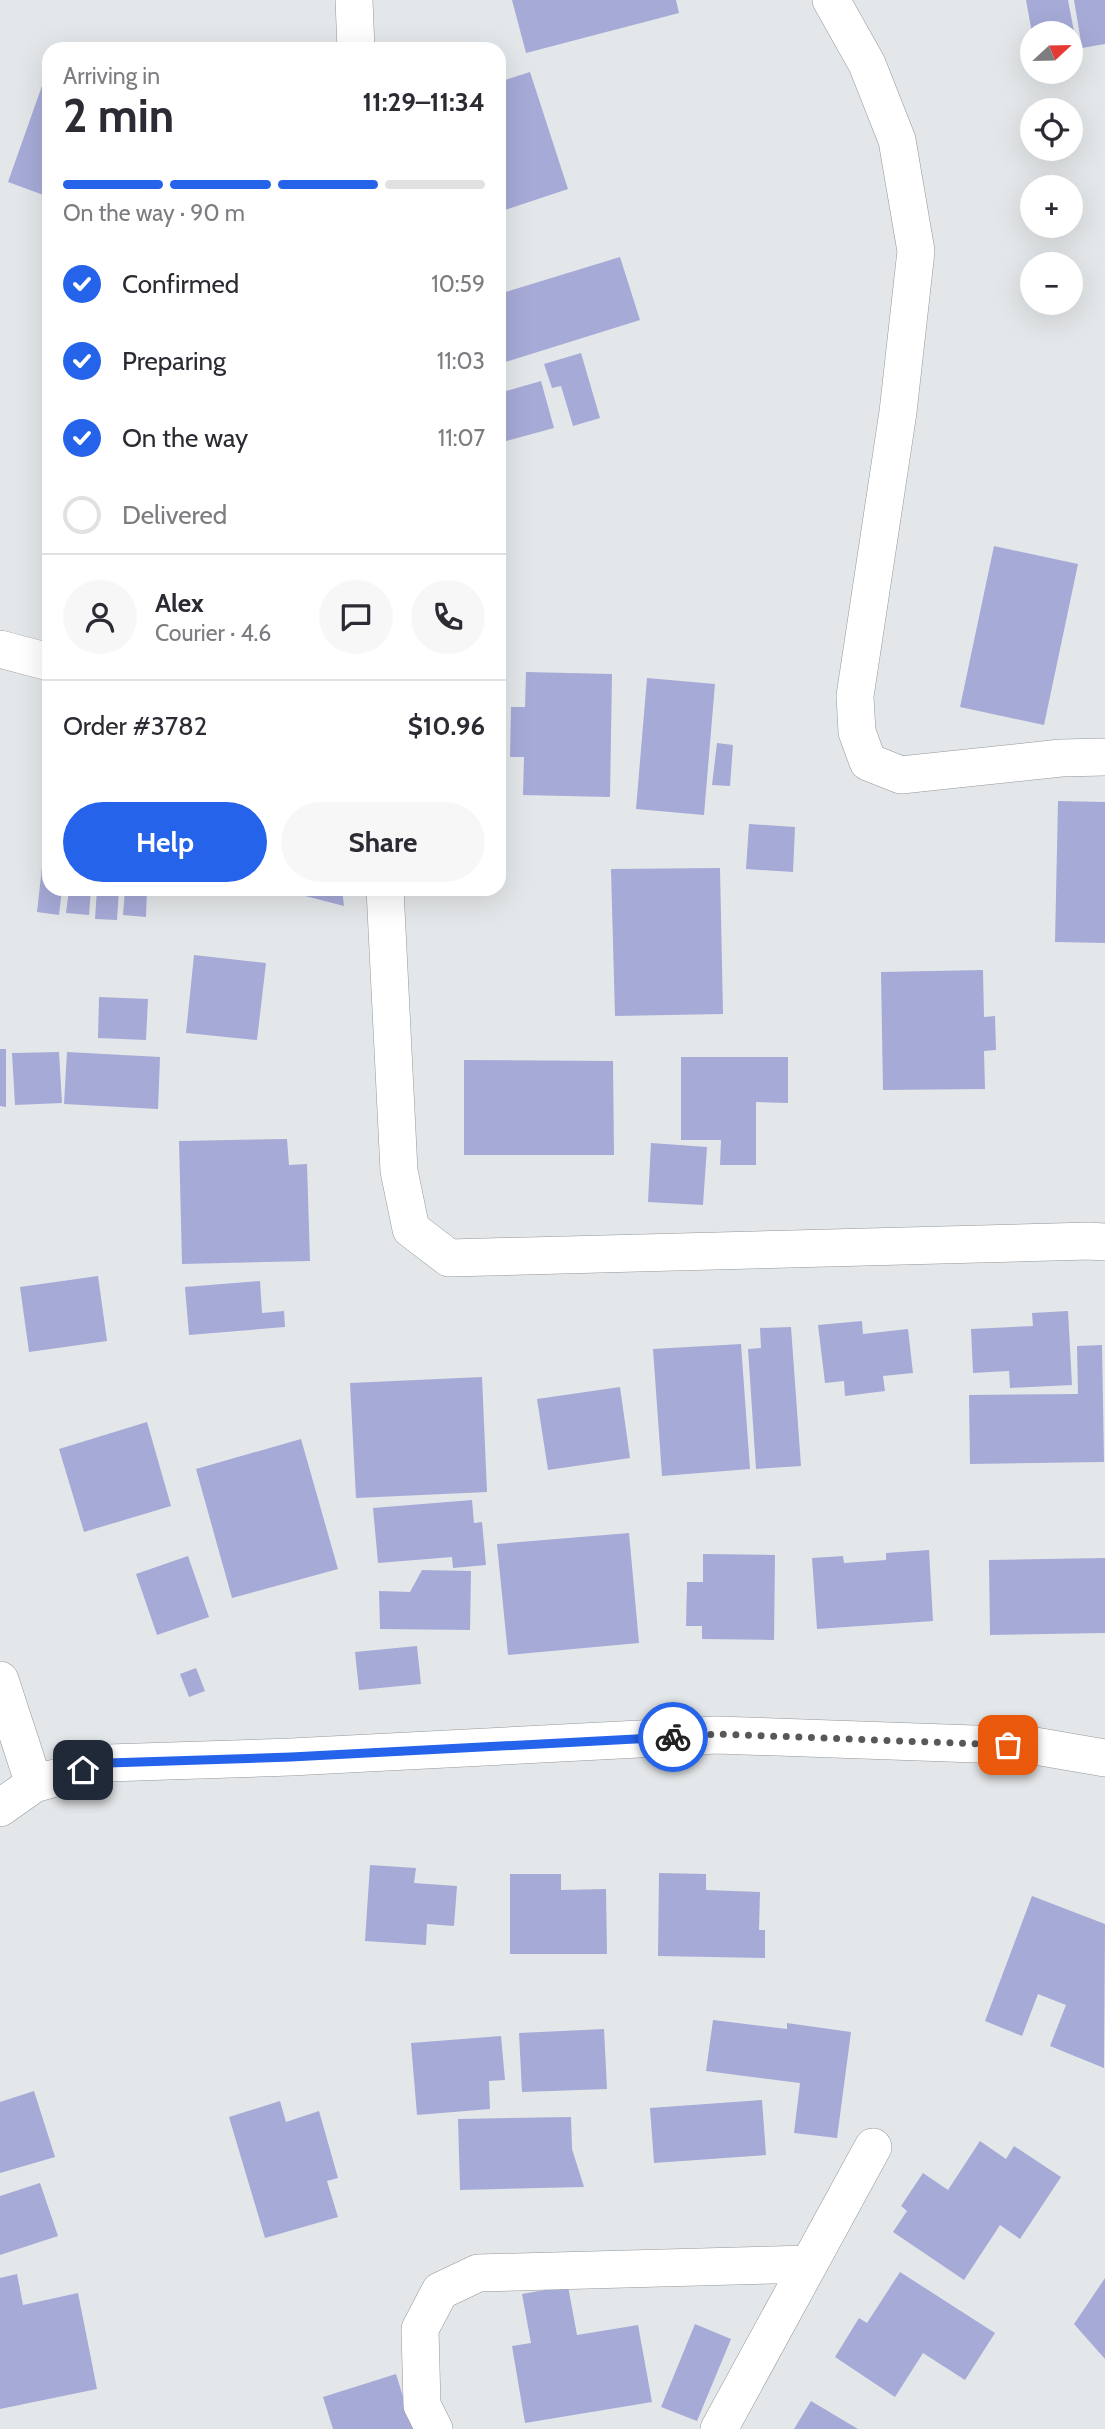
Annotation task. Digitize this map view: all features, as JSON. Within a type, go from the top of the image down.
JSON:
[{"type":"street","points":[[354,0],[356,42]]},
{"type":"street","points":[[831,0],[867,64],[897,140],[916,251],[898,412],[855,696],[857,732],[868,762],[901,775],[1061,758],[1105,757]]},
{"type":"street","points":[[0,649],[42,660]]},
{"type":"street","points":[[385,896],[398,1171],[411,1229],[449,1258],[1105,1242]]},
{"type":"street","points":[[0,1680],[34,1784]]},
{"type":"street","points":[[0,1808],[34,1784],[108,1763],[291,1757],[717,1734],[1035,1746],[1105,1758]]},
{"type":"street","points":[[719,2429],[873,2147]]},
{"type":"street","points":[[434,2429],[422,2405],[420,2329],[440,2291],[478,2273],[808,2264]]},
{"type":"building","points":[[512,0],[676,0],[679,13],[526,53]]},
{"type":"building","points":[[1026,0],[1068,0],[1072,21],[1030,21]]},
{"type":"building","points":[[1074,0],[1105,0],[1105,44],[1083,48],[1083,21],[1078,21]]},
{"type":"building","points":[[530,72],[568,189],[506,210],[506,80]]},
{"type":"building","points":[[42,86],[42,194],[8,182]]},
{"type":"building","points":[[620,257],[640,320],[506,362],[506,292]]},
{"type":"building","points":[[581,353],[600,418],[573,426],[561,386],[552,388],[544,364]]},
{"type":"building","points":[[541,381],[554,428],[506,441],[506,391]]},
{"type":"building","points":[[994,546],[1078,564],[1044,725],[960,707]]},
{"type":"building","points":[[526,672],[612,674],[610,797],[523,795],[524,757],[510,757],[511,707],[525,707]]},
{"type":"building","points":[[647,678],[715,684],[704,815],[636,809]]},
{"type":"building","points":[[717,743],[733,745],[730,786],[712,785]]},
{"type":"building","points":[[1058,801],[1105,802],[1105,943],[1055,942]]},
{"type":"building","points":[[749,824],[795,827],[793,872],[746,869]]},
{"type":"building","points":[[42,867],[42,896],[61,896],[59,915],[37,912]]},
{"type":"building","points":[[720,868],[723,1014],[615,1016],[611,869]]},
{"type":"building","points":[[68,896],[90,896],[89,915],[66,913]]},
{"type":"building","points":[[97,896],[119,896],[117,920],[95,919]]},
{"type":"building","points":[[124,896],[147,896],[146,917],[123,915]]},
{"type":"building","points":[[305,896],[343,896],[344,906]]},
{"type":"building","points":[[194,955],[266,963],[257,1040],[186,1033]]},
{"type":"building","points":[[983,970],[984,1017],[995,1016],[996,1050],[984,1051],[985,1089],[883,1090],[881,972]]},
{"type":"building","points":[[99,997],[148,999],[146,1040],[98,1038]]},
{"type":"building","points":[[0,1049],[6,1049],[6,1107],[0,1106]]},
{"type":"building","points":[[59,1052],[62,1103],[15,1105],[12,1053]]},
{"type":"building","points":[[67,1052],[160,1057],[158,1109],[64,1104]]},
{"type":"building","points":[[681,1057],[788,1057],[788,1103],[756,1102],[756,1165],[720,1165],[721,1140],[681,1140]]},
{"type":"building","points":[[464,1060],[613,1061],[614,1155],[464,1155]]},
{"type":"building","points":[[287,1139],[289,1165],[307,1164],[310,1261],[182,1264],[179,1141]]},
{"type":"building","points":[[651,1143],[707,1147],[703,1205],[648,1202]]},
{"type":"building","points":[[98,1276],[107,1341],[29,1352],[20,1287]]},
{"type":"building","points":[[260,1281],[262,1313],[284,1311],[285,1327],[189,1335],[185,1287]]},
{"type":"building","points":[[1068,1311],[1072,1385],[1010,1388],[1009,1371],[973,1373],[971,1329],[1033,1326],[1032,1313]]},
{"type":"building","points":[[862,1321],[863,1334],[908,1329],[913,1373],[883,1376],[885,1391],[845,1396],[844,1381],[825,1383],[818,1325]]},
{"type":"building","points":[[791,1327],[801,1466],[756,1469],[748,1349],[761,1348],[760,1328]]},
{"type":"building","points":[[741,1344],[750,1469],[662,1476],[653,1349]]},
{"type":"building","points":[[1102,1345],[1104,1462],[970,1464],[969,1395],[1078,1394],[1077,1346]]},
{"type":"building","points":[[482,1377],[487,1492],[356,1498],[350,1383]]},
{"type":"building","points":[[620,1387],[630,1458],[548,1470],[537,1399]]},
{"type":"building","points":[[147,1422],[171,1506],[84,1532],[59,1449]]},
{"type":"building","points":[[301,1439],[338,1569],[232,1598],[196,1469]]},
{"type":"building","points":[[472,1500],[474,1523],[482,1522],[486,1565],[453,1568],[452,1557],[378,1563],[373,1508]]},
{"type":"building","points":[[629,1533],[639,1643],[508,1655],[497,1544]]},
{"type":"building","points":[[929,1550],[933,1621],[817,1629],[812,1558],[843,1556],[844,1563],[886,1560],[886,1553]]},
{"type":"building","points":[[703,1554],[775,1555],[774,1640],[702,1639],[702,1626],[686,1626],[687,1582],[703,1582]]},
{"type":"building","points":[[188,1556],[209,1617],[157,1635],[136,1574]]},
{"type":"building","points":[[1105,1558],[1105,1633],[990,1635],[989,1560]]},
{"type":"building","points":[[422,1570],[471,1571],[470,1630],[380,1629],[379,1591],[410,1592]]},
{"type":"building","points":[[417,1646],[421,1684],[359,1690],[355,1652]]},
{"type":"building","points":[[196,1668],[205,1691],[189,1697],[180,1674]]},
{"type":"building","points":[[370,1865],[416,1868],[414,1883],[457,1886],[454,1926],[427,1924],[426,1945],[365,1941]]},
{"type":"building","points":[[659,1873],[706,1874],[706,1890],[760,1892],[759,1930],[765,1930],[765,1958],[658,1956]]},
{"type":"building","points":[[510,1874],[561,1874],[561,1890],[606,1889],[607,1954],[510,1954]]},
{"type":"building","points":[[1032,1896],[1105,1924],[1104,2068],[1050,2046],[1066,2005],[1038,1994],[1022,2036],[985,2021]]},
{"type":"building","points":[[713,2020],[787,2029],[787,2023],[851,2032],[837,2138],[794,2133],[800,2083],[706,2071]]},
{"type":"building","points":[[604,2029],[607,2089],[522,2092],[519,2033]]},
{"type":"building","points":[[501,2036],[505,2080],[489,2081],[490,2109],[417,2115],[411,2043]]},
{"type":"building","points":[[34,2091],[55,2157],[0,2173],[0,2102]]},
{"type":"building","points":[[762,2100],[766,2155],[654,2163],[650,2108]]},
{"type":"building","points":[[280,2101],[286,2122],[319,2111],[338,2178],[327,2181],[338,2217],[265,2238],[229,2117]]},
{"type":"building","points":[[571,2117],[572,2149],[584,2187],[460,2190],[458,2119]]},
{"type":"building","points":[[980,2141],[1006,2159],[1014,2146],[1061,2177],[1020,2239],[1000,2225],[964,2280],[893,2232],[907,2211],[901,2206],[923,2173],[948,2190]]},
{"type":"building","points":[[40,2183],[58,2236],[0,2255],[0,2196]]},
{"type":"building","points":[[900,2272],[995,2333],[965,2380],[923,2353],[895,2397],[835,2357],[859,2318],[867,2323]]},
{"type":"building","points":[[17,2274],[23,2305],[78,2293],[97,2389],[0,2409],[0,2278]]},
{"type":"building","points":[[1105,2278],[1105,2359],[1074,2324]]},
{"type":"building","points":[[568,2286],[577,2335],[638,2325],[652,2402],[525,2423],[512,2346],[531,2343],[522,2294]]},
{"type":"building","points":[[695,2324],[731,2339],[697,2421],[661,2407]]},
{"type":"building","points":[[396,2374],[413,2429],[333,2429],[323,2397]]},
{"type":"building","points":[[811,2401],[858,2429],[794,2429]]},
{"type":"way so far","points":[[673,1737],[717,1734],[1008,1745]]},
{"type":"route","points":[[83,1770],[108,1763],[291,1757],[673,1737]]}]
